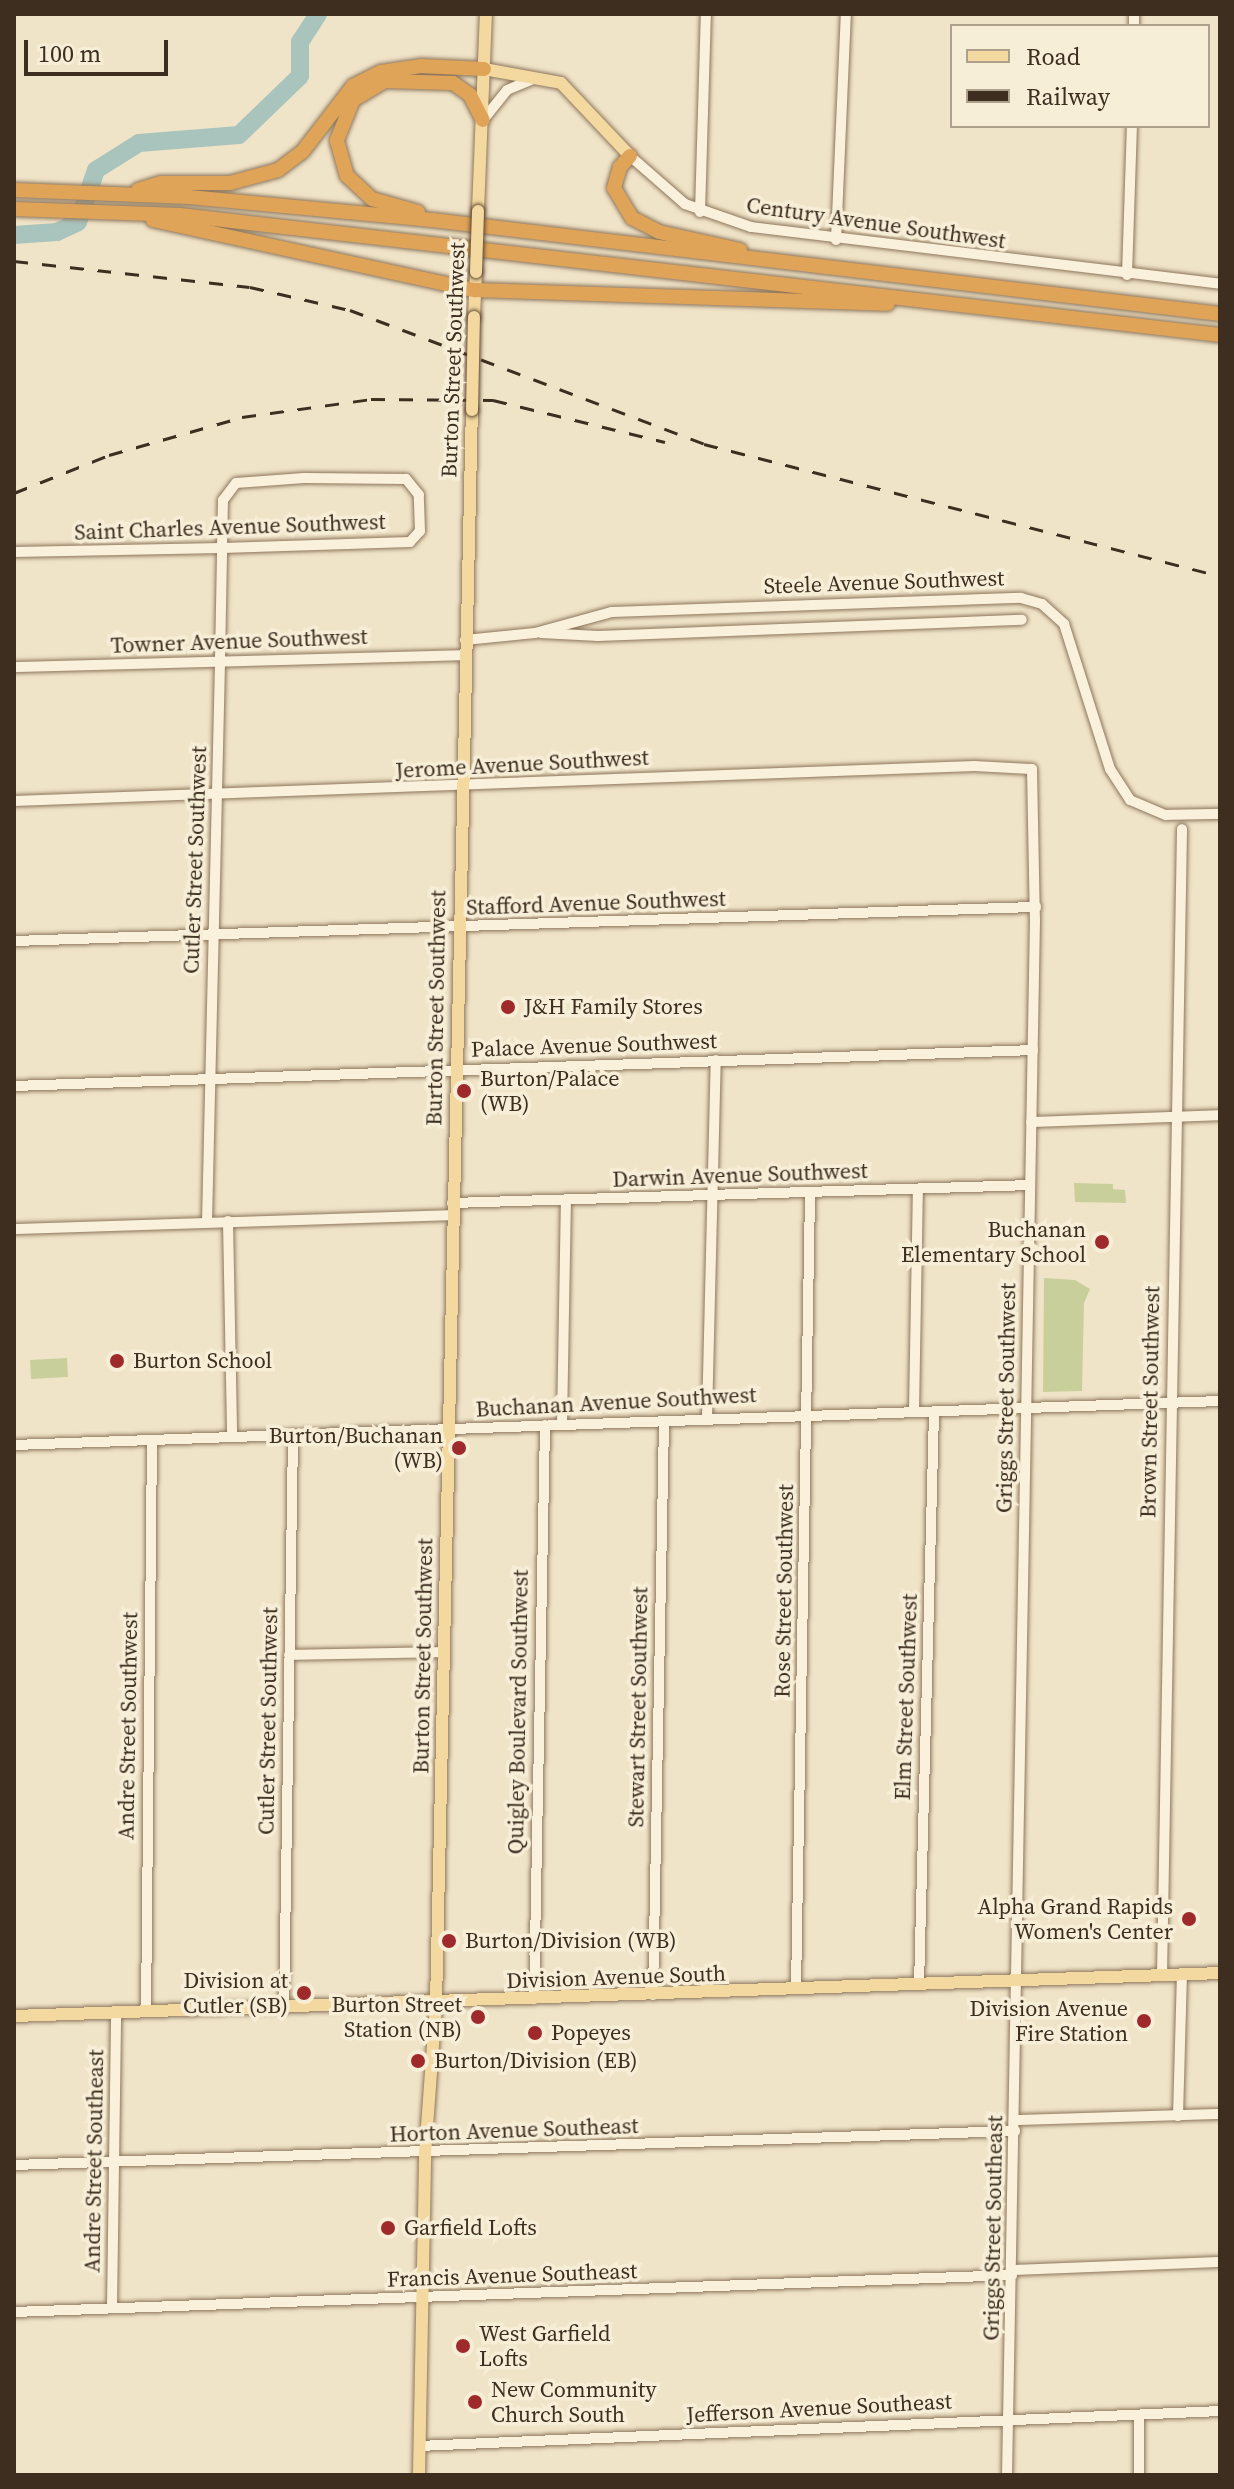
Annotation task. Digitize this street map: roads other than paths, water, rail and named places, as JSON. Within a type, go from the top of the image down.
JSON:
[{"type":"highway","points":[[127,193],[161,183],[230,183],[278,170],[303,151],[353,86],[381,72],[421,66],[484,69]]},
{"type":"highway","points":[[432,220],[414,209],[372,199],[352,184],[338,149],[343,115],[372,85],[418,80],[457,84],[470,95],[483,120]]},
{"type":"highway","points":[[630,156],[620,167],[614,188],[621,206],[639,224],[810,267]]},
{"type":"highway","points":[[14,190],[127,193],[432,220],[1220,314]]},
{"type":"highway","points":[[14,209],[114,210],[1220,335]]},
{"type":"highway","points":[[114,210],[475,290],[964,305]]},
{"type":"main road","name":"Burton Street Southwest","points":[[419,2475],[425,2154],[436,2004],[460,786],[486,14]]},
{"type":"main road","name":"Century Avenue Southwest","points":[[484,69],[542,76],[568,88],[630,156]]},
{"type":"main road","name":"Division Avenue South","points":[[14,2016],[436,2004],[1220,1973]]},
{"type":"street","points":[[700,212],[706,14]]},
{"type":"street","points":[[836,240],[846,14]]},
{"type":"street","points":[[483,120],[507,90],[542,76]]},
{"type":"street","points":[[1127,275],[1132,128]]},
{"type":"street","name":"Century Avenue Southwest","points":[[630,156],[700,212],[751,227],[836,240],[1220,284]]},
{"type":"street","name":"Cutler Street Southwest","points":[[207,1222],[223,500],[229,489],[245,482],[406,479],[419,495],[420,511]]},
{"type":"street","name":"Saint Charles Avenue Southwest","points":[[14,552],[410,542],[420,531],[420,511]]},
{"type":"street","name":"Steele Avenue Southwest","points":[[465,640],[535,633],[612,612],[1021,598],[1042,604],[1064,624],[1110,769],[1130,800],[1166,815],[1220,814]]},
{"type":"street","points":[[535,633],[598,636],[1022,620]]},
{"type":"street","name":"Towner Avenue Southwest","points":[[14,667],[465,655]]},
{"type":"street","name":"Jerome Avenue Southwest","points":[[14,801],[974,766],[1032,769]]},
{"type":"street","name":"Griggs Street Southwest","points":[[1017,1981],[1036,907],[1032,769]]},
{"type":"street","name":"Brown Street Southwest","points":[[1162,1976],[1182,829]]},
{"type":"street","name":"Stafford Avenue Southwest","points":[[14,941],[1036,907]]},
{"type":"street","name":"Palace Avenue Southwest","points":[[14,1086],[1033,1050]]},
{"type":"street","points":[[707,1418],[716,1060]]},
{"type":"street","points":[[1031,1122],[1220,1115]]},
{"type":"street","name":"Darwin Avenue Southwest","points":[[14,1229],[228,1221],[566,1201],[1030,1185]]},
{"type":"street","points":[[914,1412],[918,1189]]},
{"type":"street","name":"Rose Street Southwest","points":[[796,1989],[810,1194]]},
{"type":"street","points":[[562,1425],[566,1201]]},
{"type":"street","points":[[228,1221],[232,1436]]},
{"type":"street","name":"Buchanan Avenue Southwest","points":[[14,1445],[1220,1401]]},
{"type":"street","name":"Elm Street Southwest","points":[[919,1985],[934,1412]]},
{"type":"street","name":"Stewart Street Southwest","points":[[653,1995],[664,1421]]},
{"type":"street","name":"Quigley Boulevard Southwest","points":[[534,1999],[545,1425]]},
{"type":"street","name":"Cutler Street Southwest","points":[[284,2009],[293,1434]]},
{"type":"street","name":"Andre Street Southwest","points":[[146,2012],[152,1440]]},
{"type":"street","points":[[289,1655],[443,1652]]},
{"type":"street","points":[[1178,2116],[1182,1975]]},
{"type":"street","name":"Griggs Street Southeast","points":[[1007,2475],[1017,1981]]},
{"type":"street","name":"Andre Street Southeast","points":[[112,2308],[116,2013]]},
{"type":"street","name":"Horton Avenue Southeast","points":[[14,2165],[425,2154],[1220,2114]]},
{"type":"street","name":"Francis Avenue Southeast","points":[[14,2312],[422,2298],[1220,2262]]},
{"type":"street","name":"Jefferson Avenue Southeast","points":[[419,2446],[1220,2411]]},
{"type":"street","points":[[1139,2415],[1139,2475]]},
{"type":"waterway","points":[[14,235],[57,232],[78,222],[96,170],[139,143],[239,135],[300,76],[300,42],[318,14]]},
{"type":"railway","points":[[14,261],[250,287],[350,310],[704,444],[1220,576]]},
{"type":"railway","points":[[14,493],[109,455],[242,417],[371,399],[493,400],[665,442]]},
{"type":"place","name":"J&H Family Stores","points":[[508,1007]]},
{"type":"place","name":"Burton/Palace (WB)","points":[[464,1091]]},
{"type":"place","name":"Buchanan Elementary School","points":[[1102,1242]]},
{"type":"place","name":"Burton School","points":[[117,1361]]},
{"type":"place","name":"Burton/Buchanan (WB)","points":[[459,1448]]},
{"type":"place","name":"Alpha Grand Rapids Women's Center","points":[[1189,1919]]},
{"type":"place","name":"Burton/Division (WB)","points":[[449,1941]]},
{"type":"place","name":"Division at Cutler (SB)","points":[[304,1993]]},
{"type":"place","name":"Burton Street Station (NB)","points":[[478,2017]]},
{"type":"place","name":"Division Avenue Fire Station","points":[[1144,2021]]},
{"type":"place","name":"Popeyes","points":[[535,2033]]},
{"type":"place","name":"Burton/Division (EB)","points":[[418,2061]]},
{"type":"place","name":"Garfield Lofts","points":[[388,2228]]},
{"type":"place","name":"West Garfield Lofts","points":[[463,2346]]},
{"type":"place","name":"New Community Church South","points":[[475,2402]]}]
